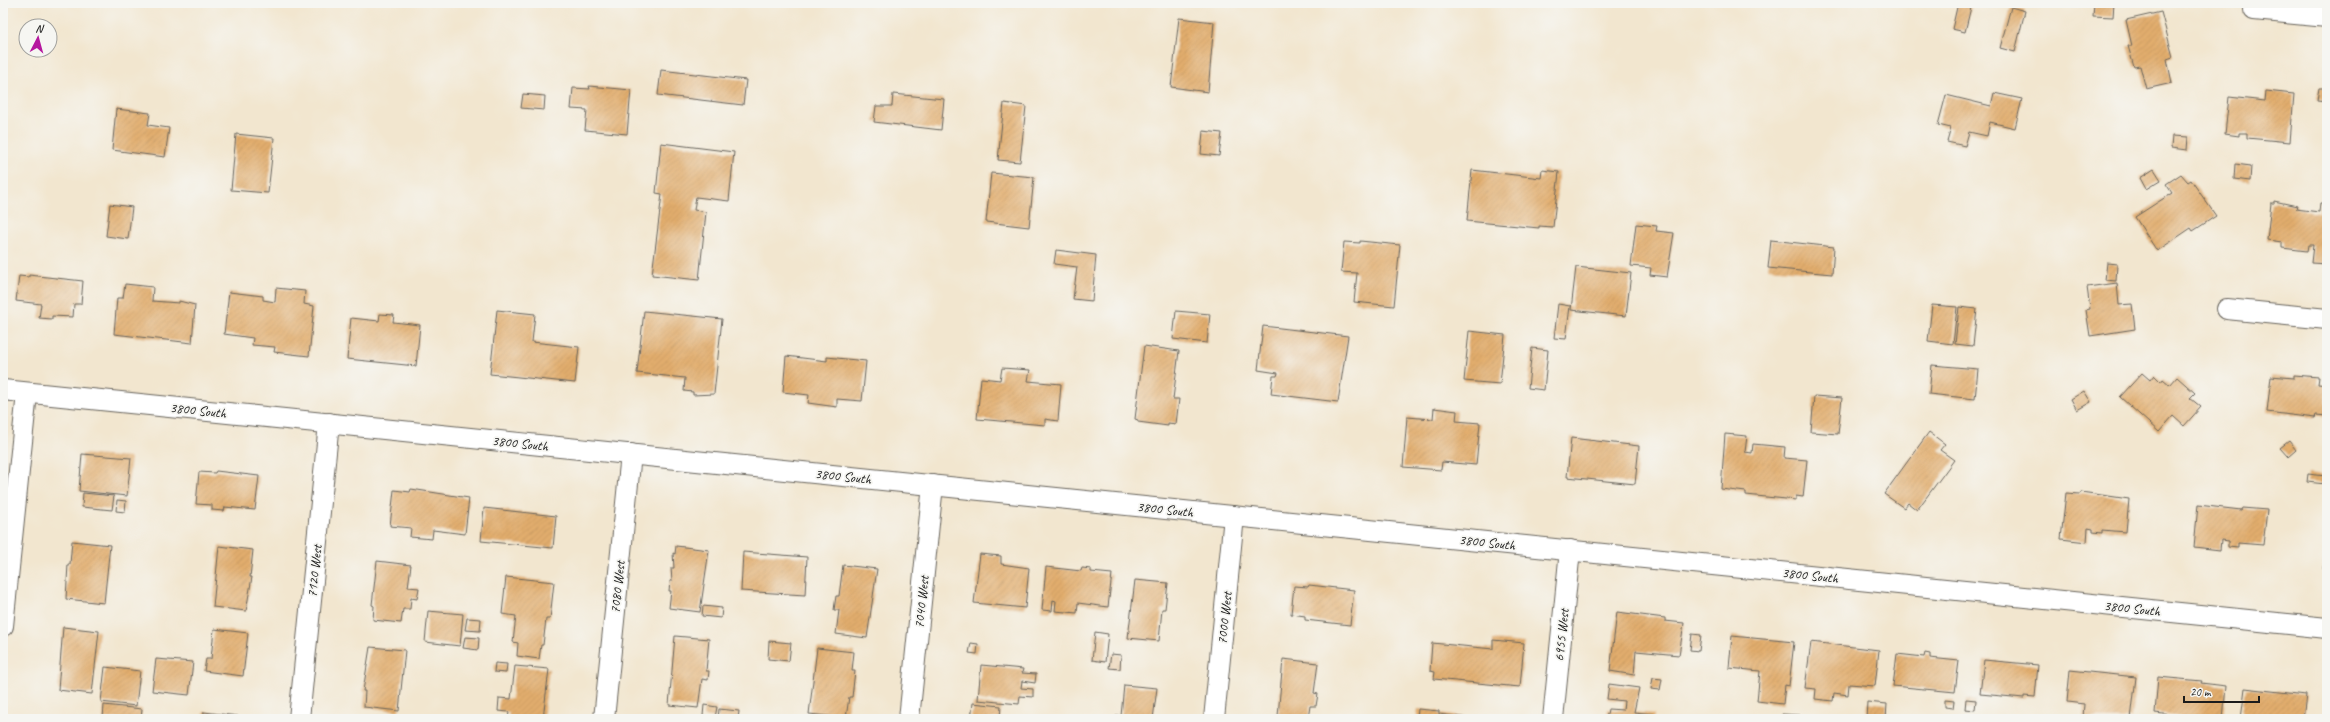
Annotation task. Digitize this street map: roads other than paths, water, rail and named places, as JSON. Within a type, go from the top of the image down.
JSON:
[{"type":"street","points":[[2254,10],[2327,17]]},
{"type":"street","points":[[2227,309],[2327,319]]},
{"type":"street","name":"3800 South","points":[[3,390],[2327,628]]},
{"type":"street","points":[[3,626],[27,393]]},
{"type":"street","name":"7120 West","points":[[299,719],[328,423]]},
{"type":"street","name":"7080 West","points":[[604,719],[631,454]]},
{"type":"street","name":"7040 West","points":[[909,719],[934,485]]},
{"type":"street","name":"7000 West","points":[[1214,719],[1234,516]]},
{"type":"street","name":"6955 West","points":[[1553,719],[1570,550]]}]
